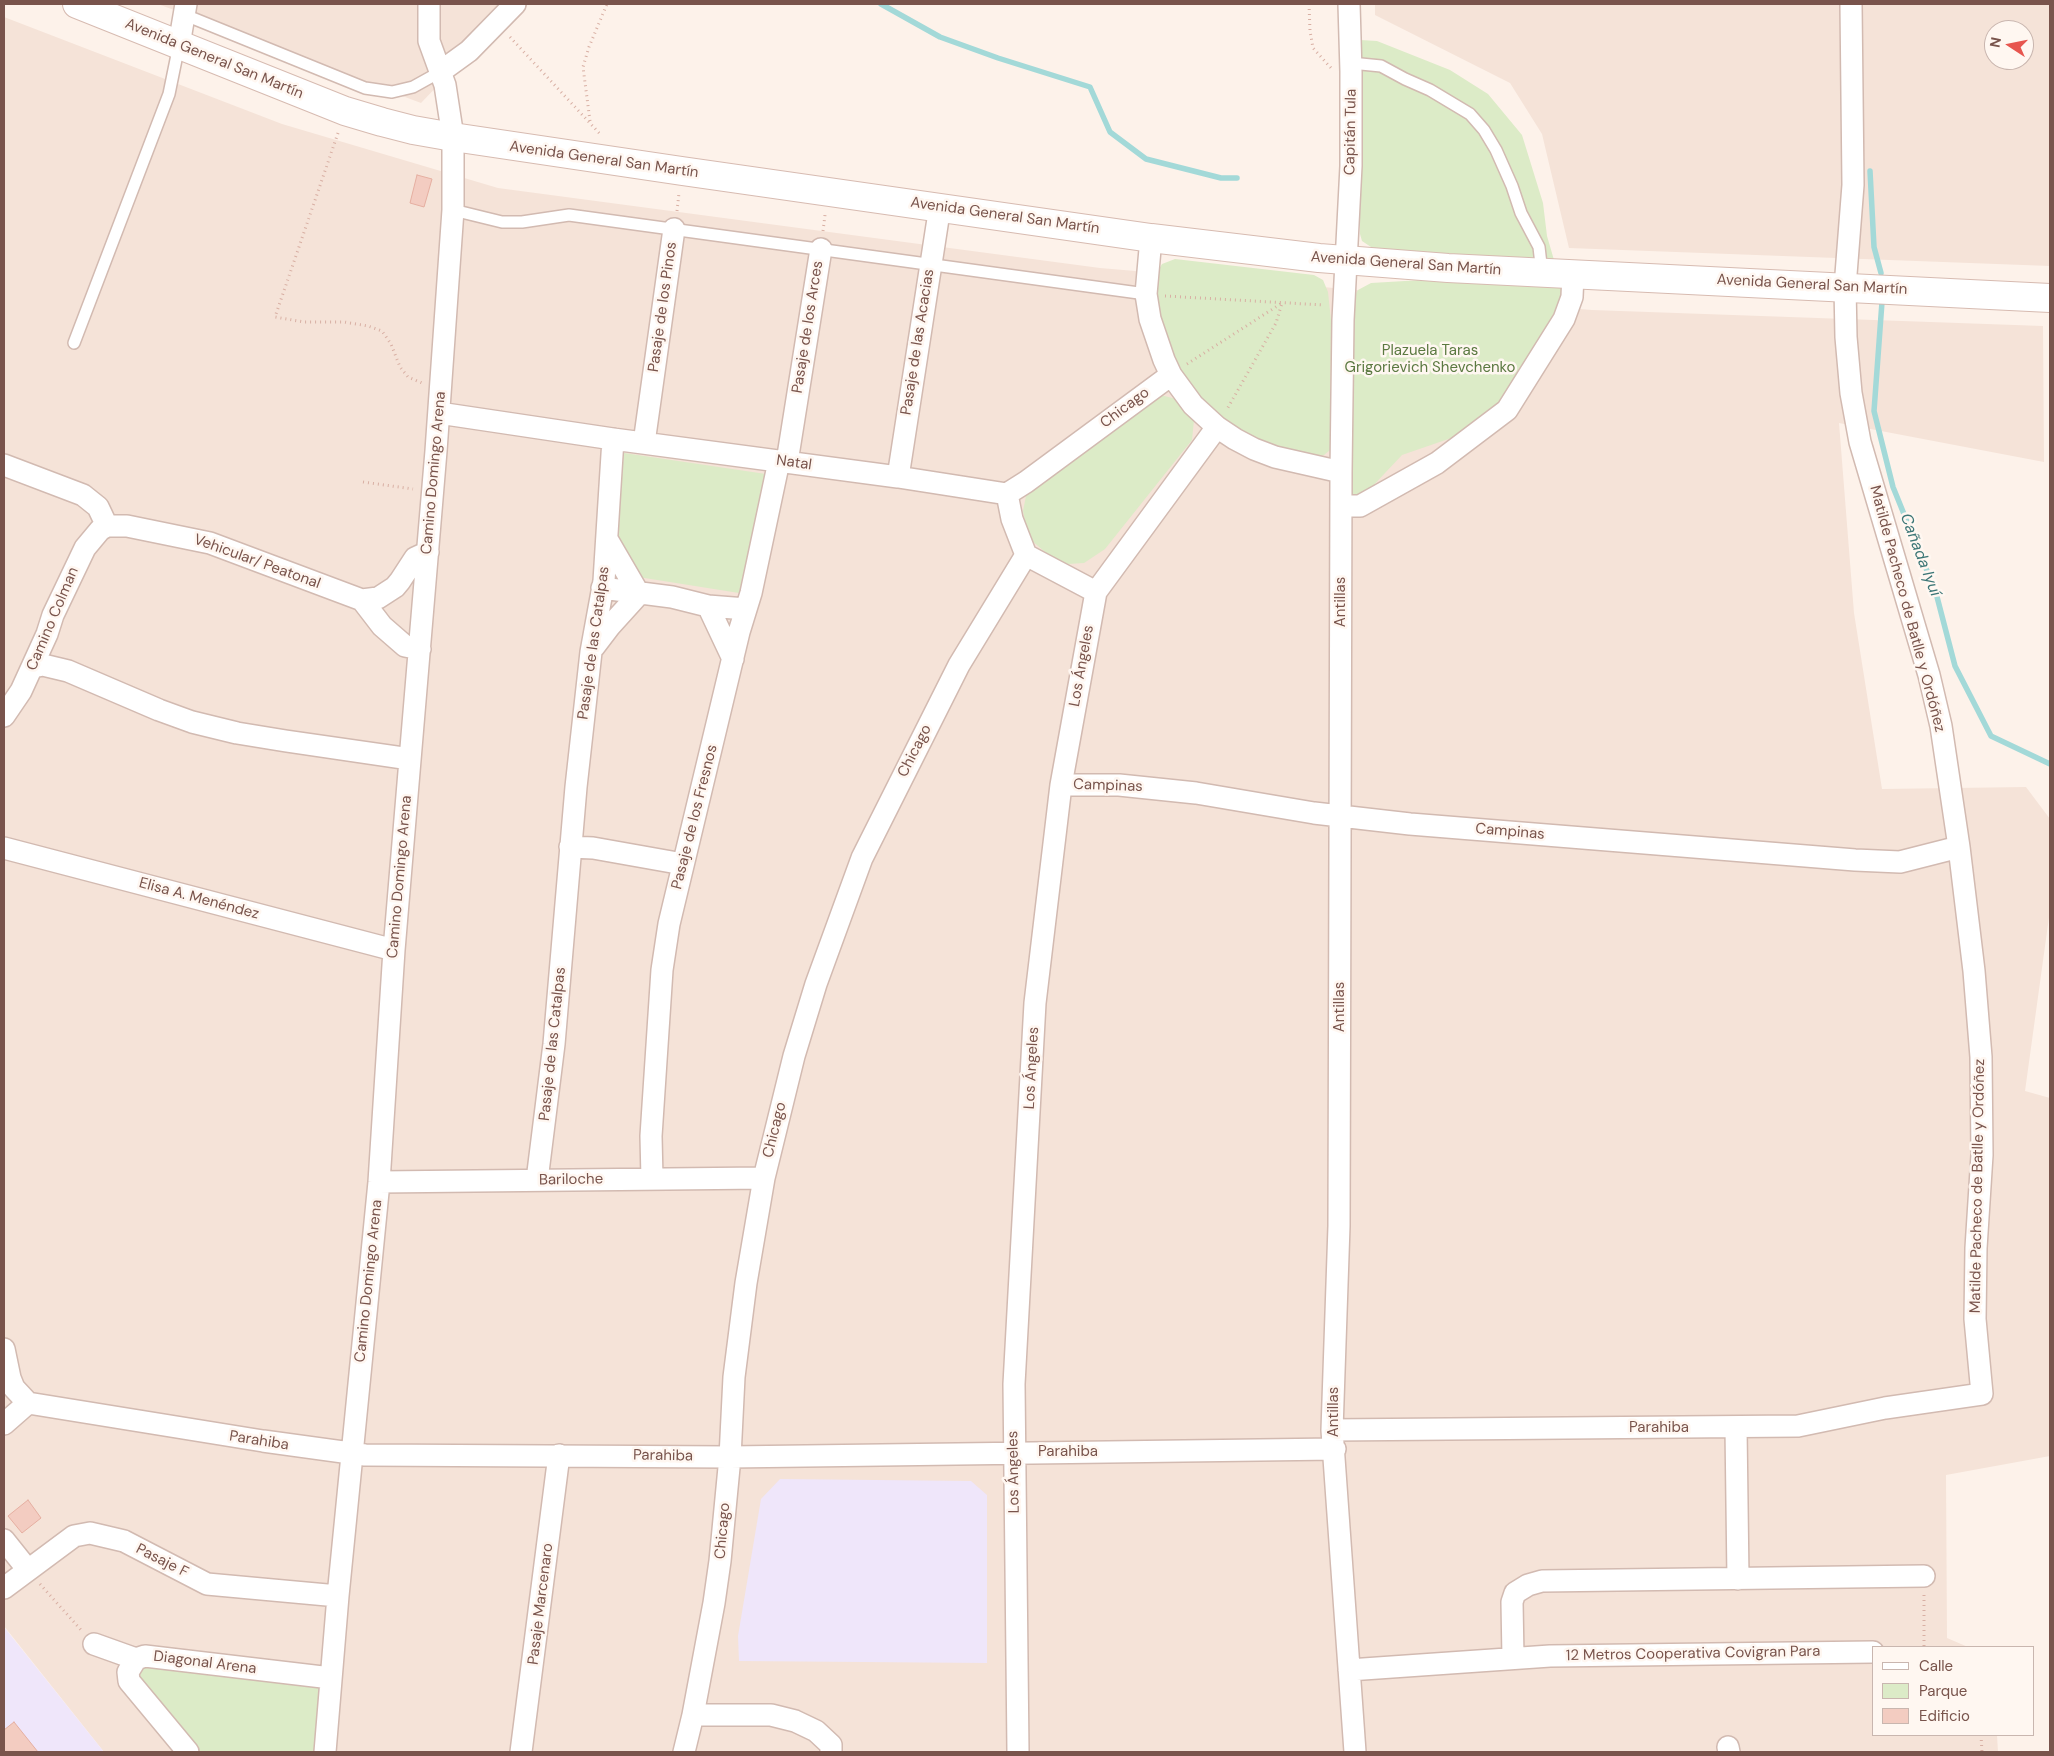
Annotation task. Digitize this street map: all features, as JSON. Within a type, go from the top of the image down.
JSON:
[{"type":"main road","name":"Avenida General San Martín","points":[[76,4],[345,110],[413,130],[682,172],[940,206],[1151,238],[1346,260],[1542,273],[2050,298]]},
{"type":"street","name":"Camino Domingo Arena","points":[[325,1752],[330,1678],[379,1182],[394,950],[433,491],[453,210],[453,137],[448,101],[429,40],[429,4]]},
{"type":"street","points":[[440,72],[462,58],[498,24],[515,4]]},
{"type":"street","name":"Capitán Tula","points":[[1346,260],[1351,166],[1349,4]]},
{"type":"street","name":"Matilde Pacheco de Batlle y Ordóñez","points":[[1851,4],[1853,185],[1845,287],[1846,337],[1856,421],[1929,675],[1941,726],[1959,847],[1974,971],[1981,1056],[1982,1155],[1976,1248],[1975,1319],[1982,1394]]},
{"type":"street","points":[[179,45],[185,10]]},
{"type":"street","name":"Pasaje de las Acacias","points":[[898,477],[929,266],[940,206]]},
{"type":"street","name":"Pasaje de los Pinos","points":[[644,443],[674,229]]},
{"type":"street","points":[[1151,238],[1146,294],[1156,340],[1171,375],[1193,405],[1217,427],[1241,442],[1275,456],[1341,472]]},
{"type":"street","name":"Pasaje de los Arces","points":[[783,462],[821,249]]},
{"type":"street","name":"Antillas","points":[[1346,260],[1341,472],[1338,1226],[1333,1440],[1355,1752]]},
{"type":"street","points":[[1341,506],[1360,506],[1437,463],[1507,410],[1567,313],[1572,297],[1573,274]]},
{"type":"street","name":"Chicago","points":[[1007,494],[1171,375]]},
{"type":"street","name":"Natal","points":[[439,414],[898,477],[1007,494]]},
{"type":"street","name":"Los Ángeles","points":[[1018,1752],[1014,1384],[1035,1003],[1061,785],[1096,592],[1217,427]]},
{"type":"street","name":"Pasaje de las Catalpas","points":[[537,1180],[561,975],[570,847],[591,652],[602,588],[613,439]]},
{"type":"street","name":"Pasaje de los Fresnos","points":[[652,1179],[651,1136],[662,970],[669,924],[783,462]]},
{"type":"street","points":[[4,465],[83,495],[98,508],[107,526]]},
{"type":"street","points":[[1007,494],[1012,518],[1026,555],[1096,592]]},
{"type":"street","name":"Vehicular/ Peatonal","points":[[107,526],[128,526],[190,537],[362,600]]},
{"type":"street","name":"Camino Colman","points":[[4,716],[21,691],[33,666],[53,615],[84,548],[100,530],[107,526]]},
{"type":"street","points":[[607,538],[639,594]]},
{"type":"street","points":[[362,600],[378,598],[395,587],[415,558],[428,552]]},
{"type":"street","name":"Chicago","points":[[684,1752],[716,1595],[730,1457],[735,1367],[746,1283],[764,1178],[794,1056],[816,984],[862,858],[959,666],[1026,555]]},
{"type":"street","points":[[602,588],[672,598],[708,606],[746,609]]},
{"type":"street","points":[[591,652],[610,626],[639,594]]},
{"type":"street","points":[[362,600],[382,626],[405,646],[420,649]]},
{"type":"street","points":[[708,606],[733,660]]},
{"type":"street","points":[[33,666],[43,665],[68,671],[192,722],[278,740],[410,759]]},
{"type":"street","name":"Campinas","points":[[1061,785],[1119,785],[1196,793],[1341,816],[1420,825],[1856,860],[1900,862],[1959,847]]},
{"type":"street","points":[[570,847],[593,848],[683,864]]},
{"type":"street","name":"Elisa A. Menéndez","points":[[4,848],[394,950]]},
{"type":"street","name":"Bariloche","points":[[379,1182],[764,1178]]},
{"type":"street","points":[[4,1349],[14,1388],[28,1403],[4,1424]]},
{"type":"street","name":"Parahiba","points":[[28,1403],[352,1454],[730,1457],[1014,1452],[1798,1426],[1885,1408],[1982,1394]]},
{"type":"street","points":[[1736,1428],[1738,1579]]},
{"type":"street","name":"Pasaje Marcenaro","points":[[522,1752],[559,1455]]},
{"type":"street","name":"Pasaje F","points":[[4,1588],[74,1536],[90,1534],[124,1541],[207,1584],[338,1596]]},
{"type":"street","points":[[4,1540],[28,1570]]},
{"type":"street","points":[[1513,1658],[1512,1602],[1515,1593],[1528,1585],[1542,1581],[1924,1576]]},
{"type":"street","points":[[94,1644],[136,1659]]},
{"type":"street","name":"12 Metros Cooperativa Covigran Para","points":[[1349,1670],[1550,1656],[1872,1652]]},
{"type":"street","name":"Diagonal Arena","points":[[188,1752],[129,1681],[128,1672],[136,1659],[145,1656],[330,1678]]},
{"type":"street","points":[[693,1715],[772,1715],[795,1721],[816,1731],[831,1745],[831,1752]]},
{"type":"lane","name":"Avenida General San Martín","points":[[185,10],[365,88],[392,92],[413,87],[440,72]]},
{"type":"lane","points":[[74,343],[169,94],[179,45]]},
{"type":"lane","points":[[1351,67],[1381,66],[1430,90],[1470,114],[1484,130],[1496,150],[1521,212],[1539,247],[1542,273]]},
{"type":"lane","points":[[453,210],[475,217],[502,222],[522,222],[569,215],[821,249],[929,266],[1146,294]]},
{"type":"path","points":[[590,122],[583,67],[589,47],[607,4]]},
{"type":"path","points":[[1309,4],[1313,48],[1332,70],[1351,67]]},
{"type":"path","points":[[498,24],[590,122],[623,163]]},
{"type":"path","points":[[345,110],[275,317],[304,322],[344,322],[382,331],[391,344],[400,367],[408,377],[430,385],[441,385]]},
{"type":"path","name":"Pasaje de los Pinos","points":[[674,229],[682,172]]},
{"type":"path","name":"Pasaje de los Arces","points":[[821,249],[828,192]]},
{"type":"path","points":[[1146,294],[1282,304],[1344,306]]},
{"type":"path","points":[[1171,375],[1282,304]]},
{"type":"path","points":[[1217,427],[1276,323],[1282,304]]},
{"type":"path","points":[[363,482],[433,491]]},
{"type":"path","points":[[28,1570],[94,1644]]},
{"type":"path","points":[[1924,1576],[1924,1646]]},
{"type":"path","points":[[1981,1736],[1982,1752]]},
{"type":"shaded area","points":[[158,4],[516,4],[421,103]]},
{"type":"shaded area","points":[[1375,4],[2050,4],[2050,266],[1569,248],[1542,134],[1510,83],[1375,15]]},
{"type":"shaded area","points":[[4,17],[282,124],[498,188],[1100,268],[1592,310],[2043,326],[2044,462],[1839,423],[1854,613],[1882,789],[2026,787],[2050,819],[2050,910],[2025,1091],[2050,1098],[2050,1456],[1946,1475],[1947,1638],[1966,1646],[1872,1646],[1872,1736],[1997,1736],[1998,1752],[104,1752],[4,1626]]},
{"type":"shaded area","points":[[780,1479],[971,1481],[987,1495],[987,1663],[739,1661],[738,1636],[761,1499]]},
{"type":"shaded area","points":[[4,1627],[104,1752],[4,1752]]},
{"type":"green space","points":[[1360,40],[1377,41],[1450,70],[1488,94],[1522,135],[1543,203],[1547,236],[1554,260],[1374,249],[1362,241],[1360,234]]},
{"type":"green space","name":"Plazuela Taras Grigorievich Shevchenko","points":[[1175,259],[1314,275],[1323,280],[1328,292],[1331,320],[1330,450],[1324,455],[1316,457],[1289,452],[1251,436],[1219,417],[1198,399],[1178,369],[1155,305],[1156,274],[1162,264]]},
{"type":"green space","name":"Plazuela Taras Grigorievich Shevchenko","points":[[1422,280],[1560,287],[1564,292],[1565,302],[1499,412],[1460,435],[1402,455],[1368,491],[1358,497],[1352,496],[1347,490],[1354,297],[1358,290],[1371,283]]},
{"type":"green space","points":[[1157,394],[1176,399],[1194,420],[1192,440],[1105,549],[1084,563],[1068,564],[1051,557],[1031,540],[1023,511],[1027,491]]},
{"type":"green space","points":[[624,453],[766,474],[739,593],[613,573]]},
{"type":"green space","points":[[146,1663],[315,1684],[321,1688],[317,1752],[197,1752],[137,1675]]},
{"type":"building","points":[[417,175],[432,179],[424,207],[410,203]]},
{"type":"building","points":[[28,1500],[41,1518],[22,1533],[8,1516]]},
{"type":"building","points":[[14,1722],[38,1752],[4,1752],[4,1730]]},
{"type":"waterway","points":[[881,4],[940,37],[998,58],[1090,87],[1110,132],[1146,159],[1221,178],[1237,178]]},
{"type":"waterway","name":"Cañada Iyuí","points":[[1870,171],[1874,247],[1881,273]]},
{"type":"waterway","name":"Cañada Iyuí","points":[[1882,302],[1874,411],[1893,487],[1936,593],[1955,666],[1991,736],[2050,764]]}]
